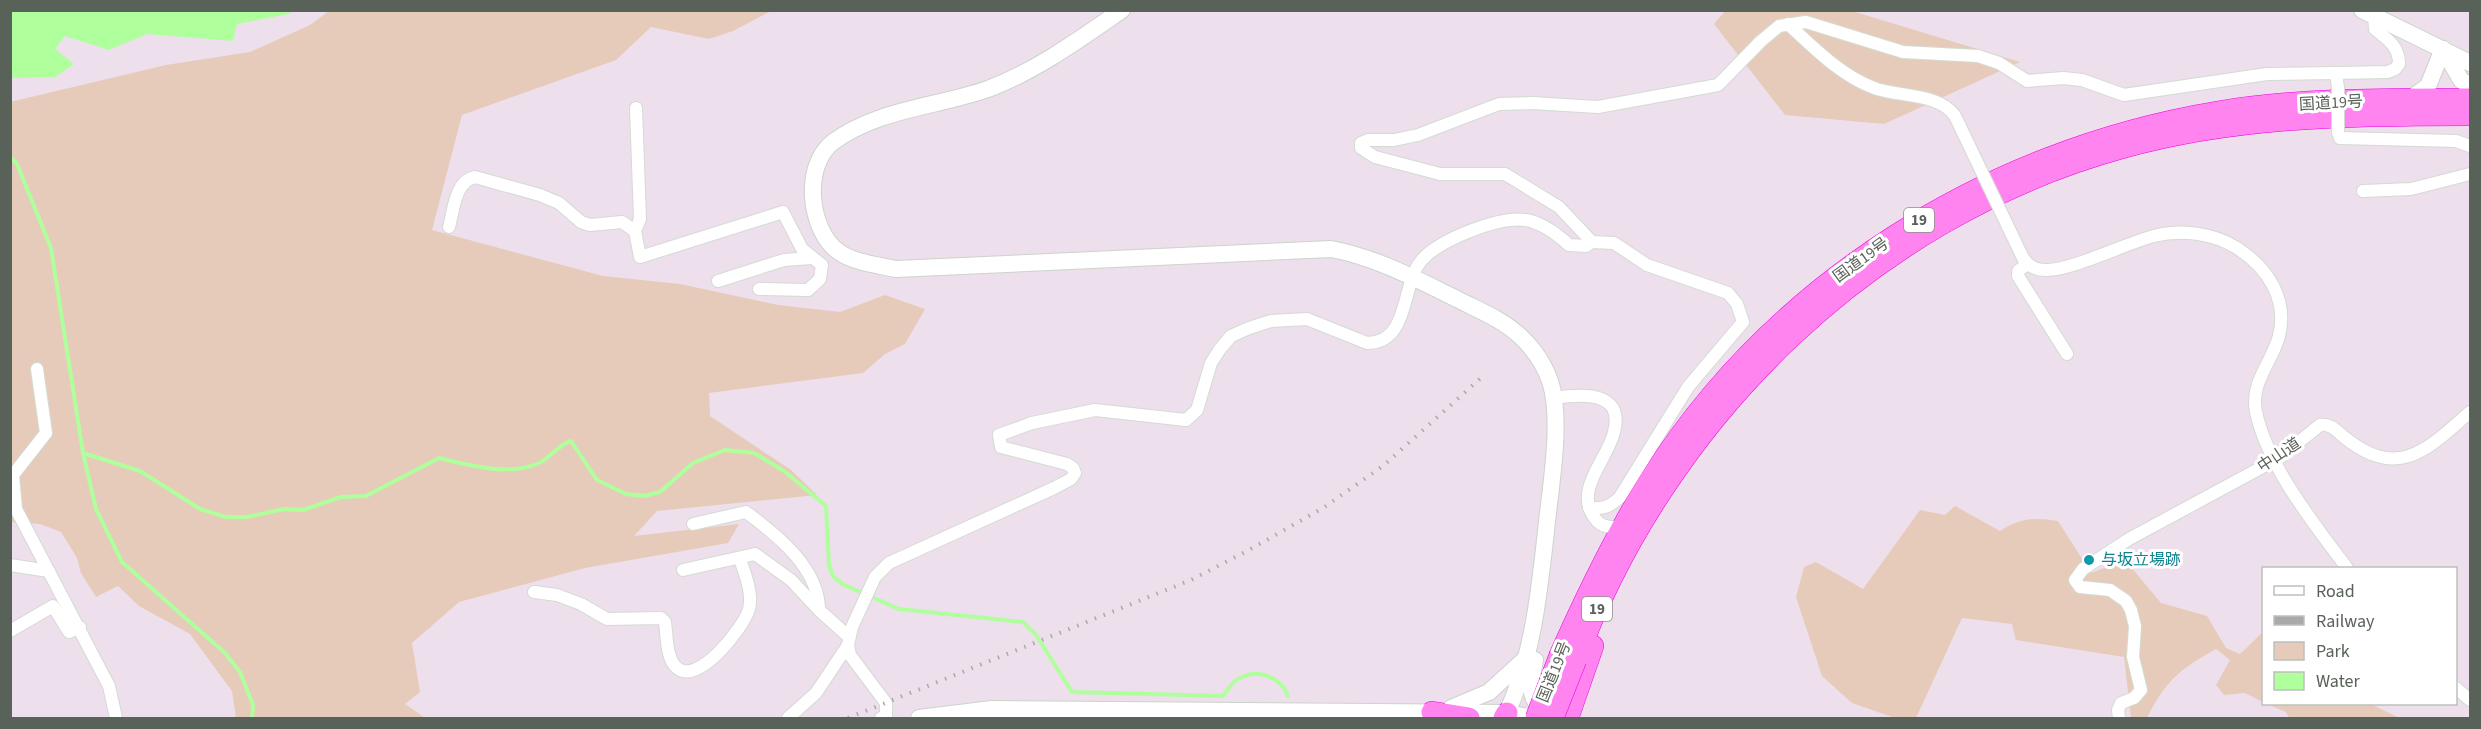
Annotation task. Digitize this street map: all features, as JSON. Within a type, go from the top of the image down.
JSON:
[{"type":"highway","name":"国道19号","points":[[1535,718],[1574,659],[1583,602],[1622,526],[1678,440],[1750,354],[1794,312],[1852,265],[1908,226],[1999,177],[2056,153],[2158,123],[2220,111],[2270,106],[2410,99],[2470,99]]},
{"type":"highway","name":"国道19号","points":[[1555,718],[1574,659],[1620,560],[1692,449],[1727,404],[1766,361],[1825,305],[1898,252],[1961,213],[2030,180],[2122,148],[2218,127],[2327,117],[2470,115]]},
{"type":"highway","name":"19","points":[[1568,718],[1574,659]]},
{"type":"highway","points":[[1432,712],[1469,718]]},
{"type":"street","points":[[1122,10],[1041,63],[991,88],[949,102],[890,114],[856,127],[830,144],[817,171],[813,200],[815,216],[824,238],[840,252],[860,261],[896,269],[1330,249],[1358,254],[1412,277],[1493,317],[1519,334],[1542,363],[1554,398],[1554,452],[1533,639],[1506,716]]},
{"type":"street","points":[[2368,13],[2470,63]]},
{"type":"street","points":[[1592,242],[1559,207],[1505,174],[1440,174],[1375,158],[1365,153],[1360,146],[1368,140],[1394,140],[1418,135],[1498,104],[1532,103],[1598,107],[1718,85],[1761,40],[1779,26],[1788,24],[1806,22],[1903,52],[1978,56],[1999,63],[2027,81],[2063,78],[2082,80],[2124,95],[2266,74],[2388,72],[2399,64],[2397,51],[2393,43],[2375,29],[2368,13]]},
{"type":"street","points":[[1788,24],[1827,61],[1873,88],[1942,104],[1955,116],[2025,261],[2037,269],[2055,269],[2154,236],[2175,233],[2214,237],[2237,248],[2259,266],[2276,287],[2281,311],[2279,336],[2254,392],[2262,430],[2311,522],[2346,567]]},
{"type":"street","points":[[2444,49],[2461,80],[2470,86]]},
{"type":"street","points":[[2410,99],[2428,86],[2444,49]]},
{"type":"street","points":[[2336,73],[2340,138],[2456,141],[2470,146]]},
{"type":"street","points":[[636,108],[640,219],[635,231],[640,257],[783,212],[802,249],[817,261],[820,279],[808,290],[759,289]]},
{"type":"street","points":[[2363,191],[2411,189],[2470,174]]},
{"type":"street","points":[[449,227],[459,188],[467,179],[475,177],[540,195],[559,203],[581,222],[590,225],[622,222],[635,231]]},
{"type":"street","points":[[788,718],[816,693],[848,641],[875,577],[889,563],[1054,488],[1071,479],[1075,473],[1073,468],[1067,464],[1001,447],[998,443],[999,435],[1032,423],[1095,411],[1186,420],[1197,410],[1211,363],[1231,336],[1271,321],[1307,319],[1367,343],[1377,343],[1386,338],[1396,326],[1405,308],[1412,277],[1419,262],[1431,250],[1452,239],[1511,219],[1540,225],[1556,233],[1569,245],[1586,246],[1592,242],[1614,243],[1647,265],[1728,293],[1737,304],[1743,322],[1688,387],[1620,497],[1611,506],[1601,509],[1589,508]]},
{"type":"street","points":[[718,281],[784,260],[817,261],[840,252]]},
{"type":"street","points":[[2025,261],[2018,271],[2018,276],[2067,354]]},
{"type":"street","points":[[37,369],[46,433],[13,475],[16,509],[80,627],[109,687],[116,718]]},
{"type":"street","points":[[1554,398],[1582,393],[1597,396],[1609,404],[1614,414],[1615,432],[1587,494],[1589,508],[1601,525],[1608,528],[1622,526]]},
{"type":"street","name":"中山道","points":[[2119,718],[2118,710],[2121,703],[2134,698],[2141,690],[2133,657],[2134,618],[2126,601],[2110,590],[2080,587],[2075,580],[2083,569],[2129,539],[2276,460],[2315,428],[2325,424],[2365,452],[2383,458],[2403,460],[2424,452],[2470,412]]},
{"type":"street","points":[[693,524],[746,512],[788,545],[813,583],[819,600],[819,610]]},
{"type":"street","points":[[683,570],[755,554],[791,580],[848,641],[850,655],[886,703],[886,716],[881,718]]},
{"type":"street","points":[[534,592],[557,595],[581,604],[607,619],[661,618],[665,622],[671,659],[678,669],[687,672],[700,668],[716,657],[749,610],[749,587],[740,559]]},
{"type":"street","points":[[10,565],[49,571]]},
{"type":"street","points":[[10,631],[53,606],[69,632],[80,627]]},
{"type":"street","points":[[1533,639],[1537,650],[1531,693],[1535,704],[1555,718]]},
{"type":"street","points":[[1432,712],[1460,706],[1489,692],[1516,669],[1527,656]]},
{"type":"street","points":[[2457,689],[2470,700]]},
{"type":"street","points":[[919,718],[992,709],[1432,712],[1535,718]]},
{"type":"green space","points":[[329,11],[771,11],[733,31],[709,39],[651,27],[616,60],[462,115],[432,230],[603,276],[680,284],[778,305],[840,312],[885,295],[925,309],[905,344],[885,354],[863,373],[709,393],[710,416],[791,470],[817,495],[657,511],[634,536],[739,524],[728,543],[585,568],[459,602],[412,643],[420,692],[405,704],[425,718],[236,718],[232,691],[190,634],[139,606],[118,586],[96,597],[81,573],[77,558],[61,532],[40,524],[11,522],[10,102],[166,65],[250,52],[310,25]]},
{"type":"green space","points":[[1725,11],[1852,11],[2020,62],[1884,124],[1785,115],[1714,24]]},
{"type":"green space","points":[[1955,506],[2000,531],[2014,523],[2028,520],[2058,521],[2091,573],[2125,560],[2161,603],[2207,616],[2226,648],[2240,654],[2262,633],[2262,702],[2245,693],[2224,695],[2216,685],[2230,660],[2216,649],[2183,670],[2167,685],[2147,718],[2131,718],[2124,657],[2016,640],[2012,624],[1962,618],[1916,718],[1895,718],[1852,703],[1822,676],[1796,597],[1804,567],[1816,562],[1863,589],[1920,510],[1945,515]]},
{"type":"green space","points":[[2269,705],[2372,705],[2400,718],[2289,718],[2286,712]]},
{"type":"water","points":[[11,10],[293,11],[237,24],[233,41],[147,34],[109,50],[65,36],[55,49],[74,64],[55,77],[11,78]]},
{"type":"waterway","points":[[10,157],[17,164],[51,248],[83,453],[96,509],[122,562],[225,653],[240,672],[253,705],[252,718]]},
{"type":"waterway","points":[[83,453],[140,471],[200,509],[226,517],[247,517],[284,509],[303,510],[341,497],[366,496],[439,458],[488,468],[525,467],[542,462],[571,441],[597,480],[626,494],[644,496],[660,492],[693,463],[725,450],[754,453],[784,471],[826,506],[829,565],[833,576],[842,584],[899,609],[1023,622],[1036,635],[1072,692],[1223,696],[1235,681],[1251,674],[1258,674],[1266,675],[1279,683],[1288,696]]},
{"type":"railway","points":[[848,718],[1191,580],[1249,550],[1323,508],[1383,466],[1482,377]]},
{"type":"place","name":"与坂立場跡","points":[[2089,560]]}]
